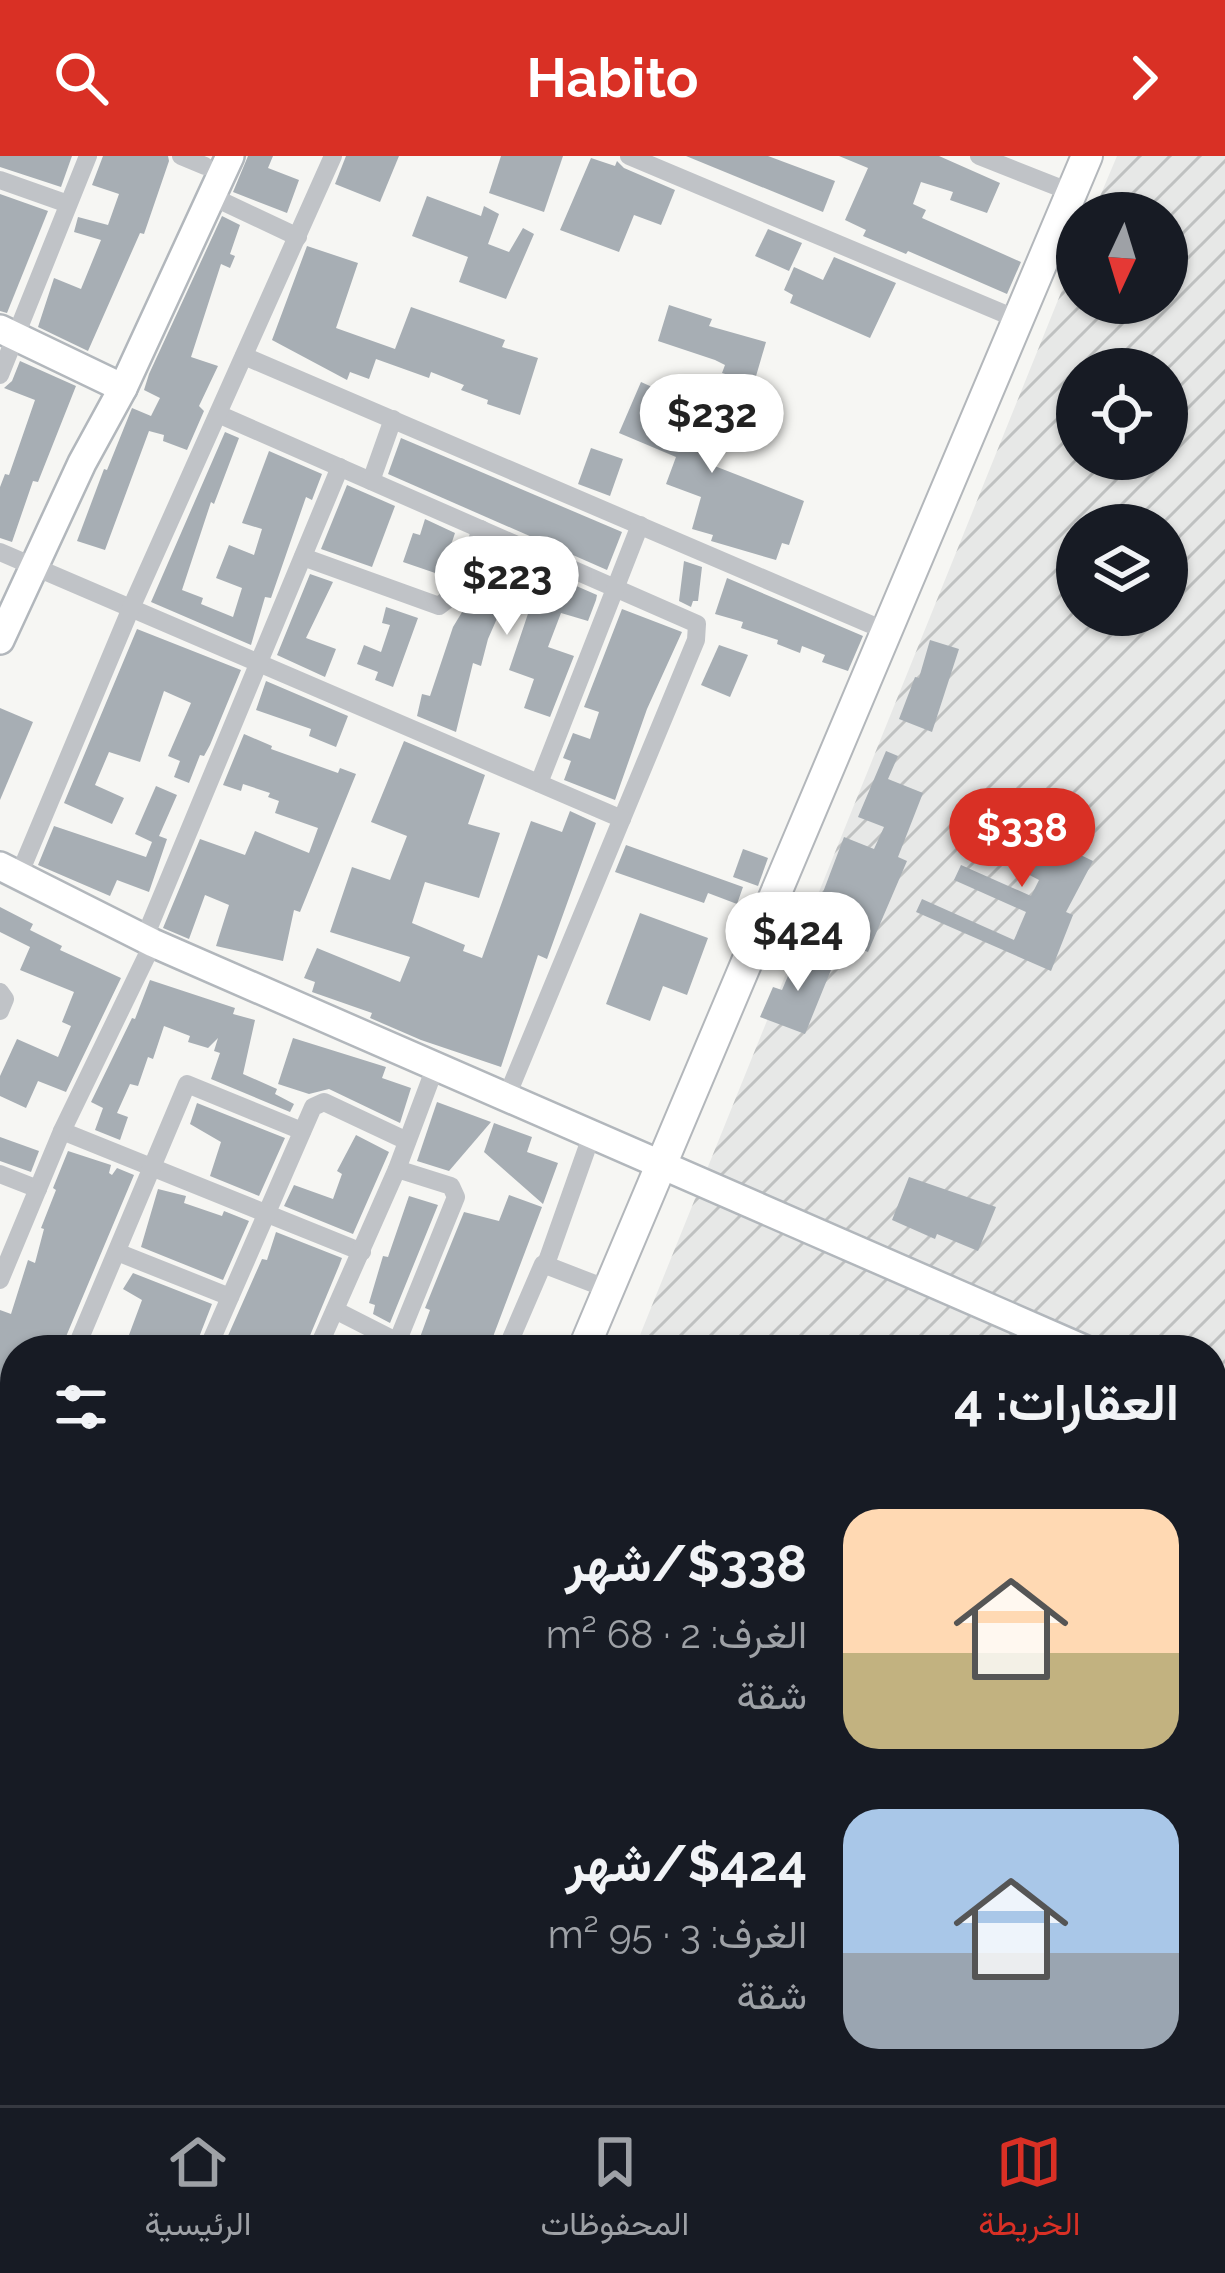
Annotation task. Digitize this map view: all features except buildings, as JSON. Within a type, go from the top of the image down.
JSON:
[{"type":"main road","points":[[1073,192],[1087,156]]},
{"type":"main road","points":[[665,1166],[1098,156]]},
{"type":"main road","points":[[601,1335],[665,1166],[1056,233]]},
{"type":"main road","points":[[591,1335],[614,1291]]},
{"type":"street","points":[[0,375],[9,333],[88,156]]},
{"type":"street","points":[[333,156],[131,608],[5,869],[148,941],[1052,1335]]},
{"type":"street","points":[[628,156],[1019,320]]},
{"type":"street","points":[[979,156],[1070,192]]},
{"type":"street","points":[[117,384],[211,196],[206,159]]},
{"type":"street","points":[[0,640],[117,384],[206,159]]},
{"type":"street","points":[[0,180],[68,204]]},
{"type":"street","points":[[211,196],[298,238]]},
{"type":"street","points":[[9,333],[117,384]]},
{"type":"street","points":[[244,356],[886,632]]},
{"type":"street","points":[[218,414],[692,619],[698,631],[507,1096]]},
{"type":"street","points":[[371,481],[394,419]]},
{"type":"street","points":[[0,1277],[148,941],[340,467]]},
{"type":"street","points":[[539,783],[640,525]]},
{"type":"street","points":[[303,557],[439,606],[460,590],[481,530]]},
{"type":"street","points":[[0,552],[622,819]]},
{"type":"street","points":[[0,992],[4,999],[0,1011]]},
{"type":"street","points":[[323,1335],[397,1169],[436,1065]]},
{"type":"street","points":[[81,1335],[187,1084],[302,1130]]},
{"type":"street","points":[[214,1335],[314,1107],[324,1102],[407,1141]]},
{"type":"street","points":[[62,1131],[362,1252]]},
{"type":"street","points":[[546,1264],[592,1134]]},
{"type":"street","points":[[397,1169],[451,1186],[456,1197],[400,1335]]},
{"type":"street","points":[[0,1174],[38,1189]]},
{"type":"street","points":[[117,1252],[230,1297]]},
{"type":"street","points":[[512,1335],[539,1266],[546,1264],[614,1291]]},
{"type":"street","points":[[334,1310],[384,1335]]},
{"type":"shaded area","points":[[1117,156],[1225,156],[1225,1335],[640,1335],[1056,305],[1056,324],[1188,324],[1188,192],[1102,192]]}]
